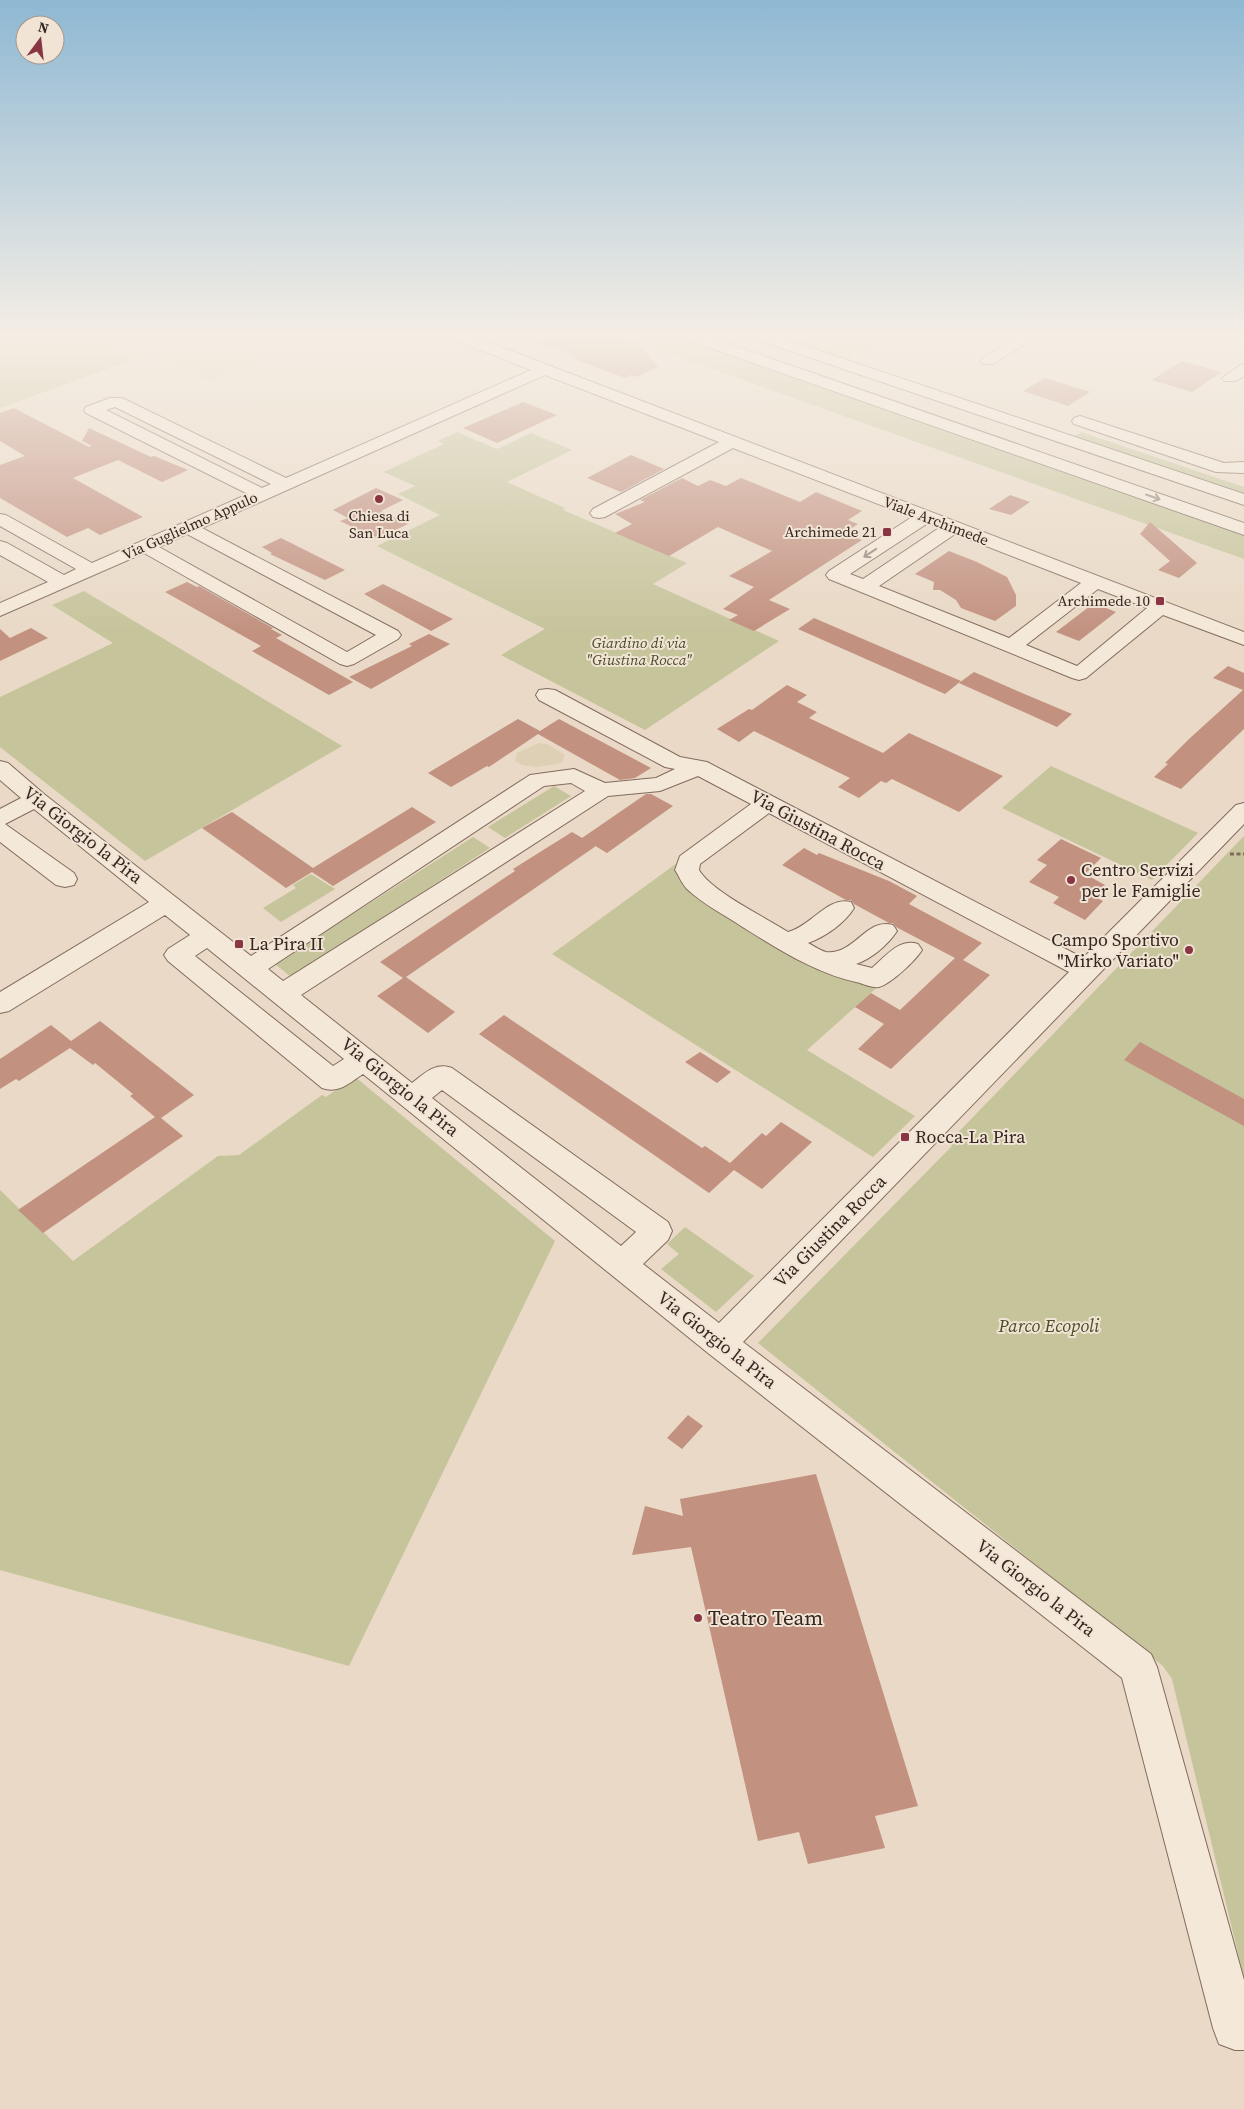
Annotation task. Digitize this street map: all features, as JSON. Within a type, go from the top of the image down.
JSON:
[{"type":"street","points":[[143,435],[261,494]]},
{"type":"street","points":[[186,435],[285,484]]},
{"type":"street","name":"Via Guglielmo Appulo","points":[[0,610],[261,494],[400,435]]},
{"type":"street","points":[[713,435],[786,463],[798,457],[830,474],[963,527]]},
{"type":"street","points":[[975,435],[1244,529]]},
{"type":"street","points":[[1014,435],[1244,514]]},
{"type":"street","points":[[1052,435],[1244,500]]},
{"type":"street","points":[[1124,435],[1222,468],[1241,469],[1244,467]]},
{"type":"street","points":[[599,513],[738,445]]},
{"type":"street","name":"Viale Archimede","points":[[830,474],[925,517],[963,527],[1030,557],[1244,639]]},
{"type":"street","points":[[925,517],[836,575],[1079,674],[1161,607]]},
{"type":"street","points":[[0,519],[92,570]]},
{"type":"street","points":[[144,546],[347,660],[391,635],[188,527]]},
{"type":"street","points":[[864,587],[963,527]]},
{"type":"street","points":[[0,547],[63,582]]},
{"type":"street","points":[[1011,647],[1095,582]]},
{"type":"street","name":"Via Giustina Rocca","points":[[548,695],[673,762],[699,767],[1086,970]]},
{"type":"street","points":[[283,994],[602,790],[660,784],[699,767]]},
{"type":"street","name":"Via Giorgio la Pira","points":[[0,768],[621,1265],[1138,1667],[1235,2028],[1244,2028]]},
{"type":"street","points":[[251,968],[538,780],[574,776],[602,790]]},
{"type":"street","points":[[0,818],[36,798]]},
{"type":"street","points":[[767,803],[689,861],[687,870],[694,882],[713,897],[784,941],[822,961],[854,973],[877,978],[909,950]]},
{"type":"street","name":"Via Giustina Rocca","points":[[720,1343],[1244,810]]},
{"type":"street","points":[[0,830],[65,879]]},
{"type":"street","points":[[0,1004],[167,902]]},
{"type":"street","points":[[784,941],[801,938],[812,933],[842,908]]},
{"type":"street","points":[[822,961],[844,961],[854,956],[884,931]]},
{"type":"street","points":[[209,935],[177,955],[332,1081],[364,1059]]},
{"type":"street","points":[[413,1097],[442,1075],[658,1231],[621,1265]]},
{"type":"shaded area","points":[[539,743],[547,744],[565,755],[561,763],[537,767],[522,765],[515,761],[517,753]]},
{"type":"green space","name":"Giardino di via \"Giustina Rocca\"","points":[[450,435],[465,435],[497,449],[526,435],[537,435],[572,450],[507,482],[565,508],[563,510],[687,563],[653,584],[779,641],[645,730],[501,655],[545,629],[377,546],[440,515],[398,494],[415,486],[384,472],[444,444],[438,441]]},
{"type":"green space","points":[[898,435],[957,435],[1244,536],[1244,559]]},
{"type":"green space","points":[[1091,435],[1244,487],[1244,494],[1073,437]]},
{"type":"green space","points":[[84,591],[342,746],[145,861],[0,747],[0,697],[113,643],[52,605]]},
{"type":"green space","points":[[1051,766],[1198,833],[1152,880],[1002,808]]},
{"type":"green space","points":[[554,786],[571,796],[505,838],[488,827]]},
{"type":"green space","name":"Parco Ecopoli","points":[[1244,836],[1244,1978],[1172,1679],[1163,1666],[758,1343],[952,1146],[948,1143]]},
{"type":"green space","points":[[473,837],[490,848],[291,977],[275,964]]},
{"type":"green space","points":[[684,858],[687,879],[882,983],[807,1050],[915,1116],[873,1157],[552,954]]},
{"type":"green space","points":[[311,874],[335,889],[281,922],[263,908],[296,888],[293,885]]},
{"type":"green space","points":[[355,1077],[555,1241],[349,1666],[0,1570],[0,1190],[73,1261],[218,1156],[239,1155],[322,1095],[326,1097]]},
{"type":"green space","points":[[685,1227],[754,1276],[716,1312],[661,1269],[679,1254],[667,1244]]},
{"type":"building","points":[[0,435],[67,435],[89,447],[92,446],[82,441],[85,435],[105,435],[151,457],[154,456],[188,470],[162,482],[118,460],[73,478],[143,517],[100,535],[88,528],[67,537],[0,498],[0,465],[25,456],[0,441]]},
{"type":"building","points":[[480,435],[513,435],[497,443]]},
{"type":"building","points":[[631,455],[664,469],[621,492],[587,478]]},
{"type":"building","points":[[682,478],[698,486],[710,480],[726,486],[741,478],[800,502],[816,492],[862,511],[848,520],[858,524],[844,533],[862,540],[769,600],[790,609],[754,631],[729,620],[738,615],[723,609],[754,587],[729,576],[772,551],[718,527],[669,556],[615,533],[632,524],[615,514],[645,502],[640,500]]},
{"type":"building","points":[[376,488],[403,500],[381,511],[408,524],[377,539],[340,521],[348,518],[333,510]]},
{"type":"building","points":[[1010,495],[1030,502],[1011,515],[989,509]]},
{"type":"building","points":[[1150,522],[1197,563],[1179,578],[1158,570],[1170,561],[1140,534]]},
{"type":"building","points":[[281,538],[345,570],[325,580],[270,554],[272,553],[262,547]]},
{"type":"building","points":[[949,551],[1007,577],[1016,595],[1016,606],[995,621],[961,608],[956,600],[940,590],[933,590],[934,582],[915,574]]},
{"type":"building","points":[[187,582],[197,587],[199,586],[273,628],[271,629],[282,635],[276,638],[353,682],[329,695],[252,651],[261,646],[165,592]]},
{"type":"building","points":[[383,584],[453,619],[431,631],[364,594]]},
{"type":"building","points":[[1094,603],[1116,612],[1079,641],[1056,632]]},
{"type":"building","points":[[814,618],[961,681],[945,694],[798,629]]},
{"type":"building","points":[[31,628],[48,638],[0,661],[0,629],[10,638]]},
{"type":"building","points":[[429,634],[450,644],[371,689],[349,677],[412,646],[409,644]]},
{"type":"building","points":[[1228,666],[1244,673],[1244,729],[1181,789],[1154,777],[1189,739],[1243,690],[1213,678]]},
{"type":"building","points":[[974,672],[1072,714],[1057,727],[959,683]]},
{"type":"building","points":[[787,685],[807,695],[797,702],[817,712],[809,718],[883,753],[909,733],[1003,776],[959,812],[892,779],[886,783],[881,781],[859,798],[838,787],[850,778],[754,731],[739,742],[717,729],[749,709],[752,710]]},
{"type":"building","points":[[518,719],[540,731],[559,719],[651,768],[635,778],[620,780],[538,734],[489,767],[487,766],[451,787],[428,773]]},
{"type":"building","points":[[646,794],[651,794],[673,806],[607,853],[582,838]]},
{"type":"building","points":[[412,807],[436,822],[333,886],[312,872],[286,888],[202,828],[232,812],[313,868]]},
{"type":"building","points":[[572,832],[596,846],[406,977],[455,1012],[428,1033],[377,996],[403,978],[380,962],[515,871],[513,869]]},
{"type":"building","name":"Centro Servizi per le Famiglie","points":[[1061,839],[1101,858],[1085,874],[1105,885],[1093,896],[1103,901],[1085,920],[1053,903],[1059,897],[1029,882],[1047,865],[1037,860]]},
{"type":"building","points":[[804,848],[817,855],[819,853],[889,881],[917,896],[909,904],[982,943],[963,960],[990,975],[891,1069],[858,1049],[884,1024],[855,1007],[871,993],[900,1010],[955,958],[896,927],[893,923],[889,923],[854,904],[851,900],[846,900],[782,865]]},
{"type":"building","points":[[504,1015],[702,1148],[705,1146],[730,1163],[762,1133],[766,1136],[781,1122],[812,1142],[762,1189],[734,1170],[709,1193],[479,1034]]},
{"type":"building","points":[[100,1021],[194,1095],[161,1118],[183,1136],[43,1233],[18,1210],[155,1117],[130,1096],[133,1094],[95,1063],[93,1065],[70,1048],[19,1081],[16,1079],[0,1089],[0,1059],[51,1025],[71,1041]]},
{"type":"building","points":[[1140,1042],[1244,1099],[1244,1126],[1124,1060]]},
{"type":"building","points":[[700,1052],[731,1072],[717,1083],[685,1062]]},
{"type":"building","points":[[688,1415],[703,1426],[682,1449],[667,1438]]},
{"type":"building","points":[[816,1474],[918,1806],[875,1816],[885,1848],[808,1864],[799,1832],[758,1841],[691,1547],[632,1555],[645,1506],[683,1516],[680,1499]]},
{"type":"place","name":"Chiesa di San Luca","points":[[379,499]]},
{"type":"place","name":"Archimede 21","points":[[887,532]]},
{"type":"place","name":"Archimede 10","points":[[1160,601]]},
{"type":"place","name":"Centro Servizi per le Famiglie","points":[[1071,880]]},
{"type":"place","name":"La Pira II","points":[[239,944]]},
{"type":"place","name":"Campo Sportivo \"Mirko Variato\"","points":[[1189,950]]},
{"type":"place","name":"Rocca-La Pira","points":[[905,1137]]},
{"type":"place","name":"Teatro Team","points":[[698,1618]]}]
